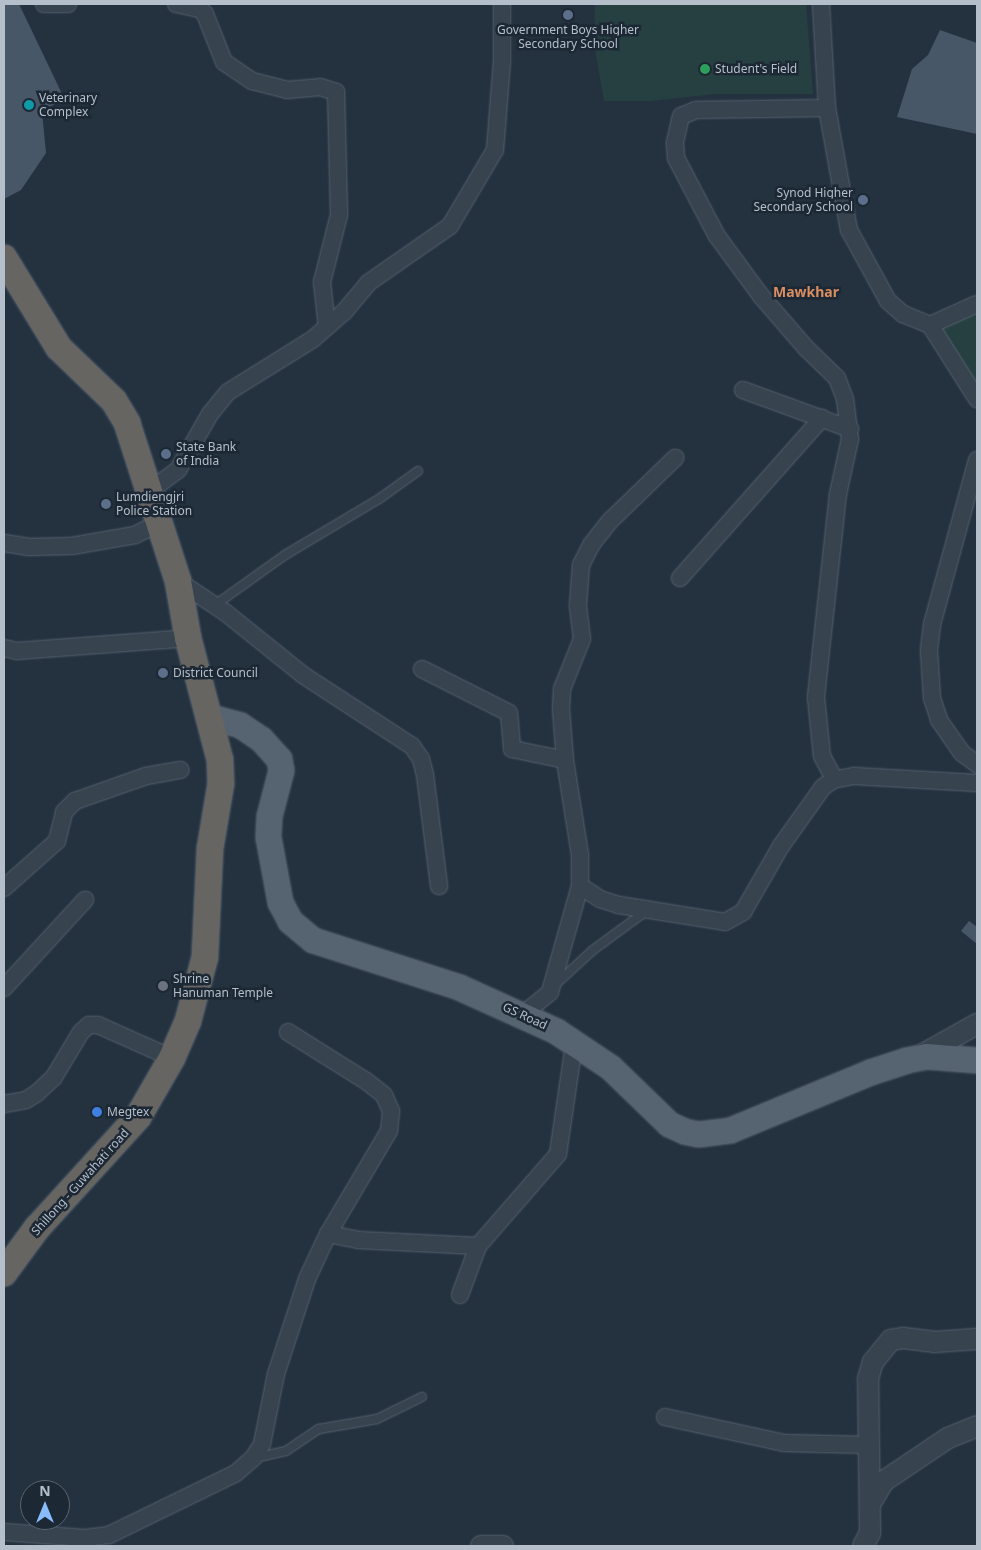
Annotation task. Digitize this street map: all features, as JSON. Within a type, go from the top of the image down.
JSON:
[{"type":"highway","name":"Shillong - Guwahati road","points":[[4,258],[60,348],[114,401],[121,413],[151,490],[157,524],[178,581],[188,638],[210,718],[221,783],[210,848],[205,957],[194,1005],[172,1058],[138,1118],[37,1228],[4,1273]]},
{"type":"main road","name":"GS Road","points":[[210,718],[240,725],[261,739],[279,759],[281,770],[269,816],[268,837],[280,902],[290,921],[313,940],[459,987],[556,1031],[610,1067],[669,1124],[698,1134],[730,1130],[870,1072],[914,1058],[944,1056],[977,1060]]},
{"type":"street","points":[[44,4],[68,4]]},
{"type":"street","points":[[176,4],[200,9],[205,14],[224,62],[252,80],[287,90],[320,86],[336,92],[339,215],[322,282],[327,327]]},
{"type":"street","points":[[151,490],[178,470],[210,414],[228,392],[291,355],[327,327],[368,283],[450,226],[488,164],[498,135],[502,4]]},
{"type":"street","points":[[821,4],[827,108],[849,230],[888,301],[903,314],[930,325],[977,400]]},
{"type":"street","points":[[827,108],[696,110],[681,116],[675,143],[676,158],[717,236],[767,304],[837,378],[850,428],[847,460],[838,494],[816,688],[820,749],[834,779]]},
{"type":"street","points":[[930,325],[977,304]]},
{"type":"street","points":[[743,390],[850,428]]},
{"type":"street","points":[[680,578],[822,418]]},
{"type":"street","points":[[522,1015],[550,992],[580,886],[580,855],[564,760],[562,689],[582,639],[578,605],[581,565],[592,545],[610,521],[675,458]]},
{"type":"street","points":[[977,460],[932,624],[929,651],[932,698],[939,720],[962,753],[977,764]]},
{"type":"street","points":[[4,543],[28,547],[72,546],[135,535],[157,524]]},
{"type":"street","points":[[178,581],[215,605],[303,675],[412,746],[421,759],[425,775],[439,886]]},
{"type":"street","points":[[4,648],[17,651],[188,638]]},
{"type":"street","points":[[422,669],[509,713],[512,749],[564,760]]},
{"type":"street","points":[[4,888],[57,841],[64,812],[75,802],[146,776],[180,770]]},
{"type":"street","points":[[580,886],[600,899],[711,921],[735,919],[743,912],[781,846],[823,787],[834,779],[854,776],[977,783]]},
{"type":"street","points":[[4,988],[85,900]]},
{"type":"street","points":[[914,1058],[977,1024]]},
{"type":"street","points":[[4,1104],[26,1100],[37,1093],[54,1077],[81,1032],[89,1025],[98,1025],[172,1058]]},
{"type":"street","points":[[4,1532],[85,1538],[109,1535],[236,1473],[253,1458],[268,1425],[276,1374],[295,1314],[328,1234],[389,1131],[391,1111],[384,1095],[366,1081],[288,1032]]},
{"type":"street","points":[[460,1295],[478,1246],[558,1154],[574,1044]]},
{"type":"street","points":[[914,1058],[977,1072]]},
{"type":"street","points":[[328,1234],[358,1240],[478,1246]]},
{"type":"street","points":[[863,1546],[870,1532],[868,1379],[880,1350],[891,1340],[903,1338],[934,1342],[977,1340]]},
{"type":"street","points":[[665,1417],[784,1443],[870,1445]]},
{"type":"street","points":[[870,1504],[884,1481],[948,1438],[977,1426]]},
{"type":"street","points":[[481,1546],[504,1546]]},
{"type":"lane","points":[[215,605],[285,555],[379,499],[418,471]]},
{"type":"lane","points":[[550,992],[593,950],[650,908]]},
{"type":"lane","points":[[253,1458],[286,1451],[319,1429],[377,1419],[422,1397]]},
{"type":"green space","name":"Student's Field","points":[[595,4],[806,4],[813,94],[715,94],[650,101],[604,101],[594,43]]},
{"type":"green space","points":[[977,312],[977,388],[936,326]]},
{"type":"building","name":"Veterinary Complex","points":[[4,4],[19,4],[64,98],[42,112],[46,153],[21,190],[4,199]]},
{"type":"building","points":[[940,30],[977,43],[977,134],[897,117],[912,69],[928,55]]},
{"type":"building","points":[[969,921],[977,927],[977,944],[961,931]]},
{"type":"place","name":"Government Boys Higher Secondary School","points":[[568,15]]},
{"type":"place","name":"Student's Field","points":[[705,69]]},
{"type":"place","name":"Veterinary Complex","points":[[29,105]]},
{"type":"place","name":"Synod Higher Secondary School","points":[[863,200]]},
{"type":"place","name":"State Bank of India","points":[[166,454]]},
{"type":"place","name":"Lumdiengjri Police Station","points":[[106,504]]},
{"type":"place","name":"District Council","points":[[163,673]]},
{"type":"place","name":"Shrine Hanuman Temple","points":[[163,986]]},
{"type":"place","name":"Megtex","points":[[97,1112]]},
{"type":"district","name":"Mawkhar","points":[[806,292]]}]
